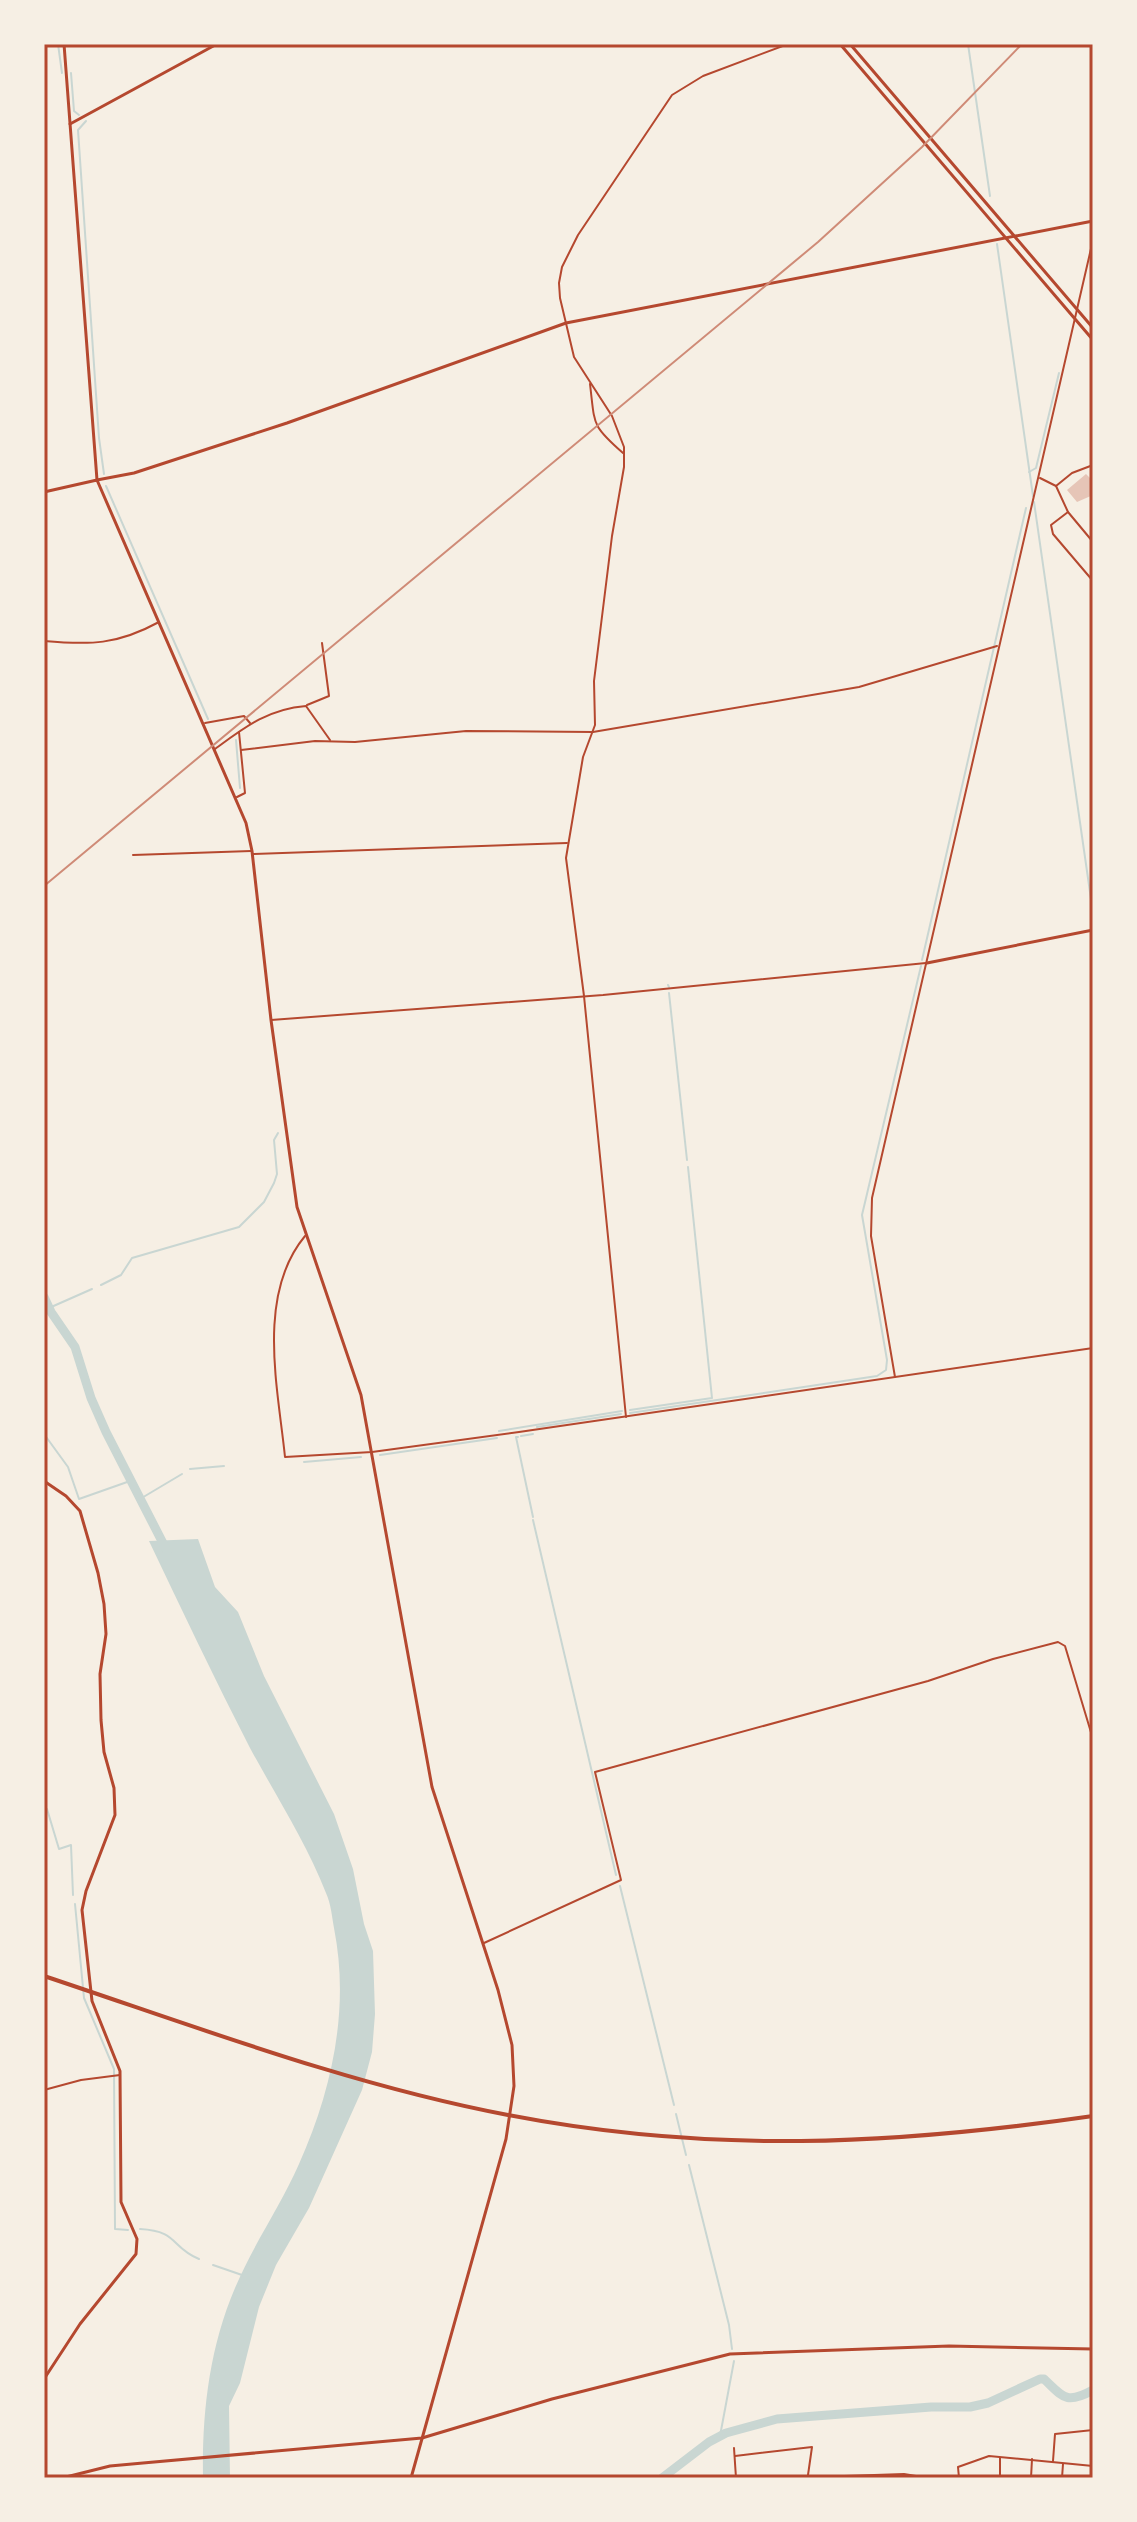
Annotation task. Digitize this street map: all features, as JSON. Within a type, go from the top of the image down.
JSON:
[{"type":"highway","points":[[44,1976],[280,2055],[410,2093],[520,2118],[679,2138],[752,2143],[861,2141],[1093,2116]]},
{"type":"main road","points":[[64,44],[97,480],[246,823],[293,1185],[305,1236],[361,1395],[425,1759],[444,1830],[505,2012],[512,2045],[512,2106],[506,2139],[411,2478]]},
{"type":"main road","points":[[70,124],[217,44]]},
{"type":"main road","points":[[840,44],[1093,340]]},
{"type":"main road","points":[[850,44],[1093,328]]},
{"type":"main road","points":[[44,492],[134,473],[566,323],[1093,221]]},
{"type":"main road","points":[[927,963],[1091,930]]},
{"type":"main road","points":[[44,1481],[66,1496],[80,1511],[103,1595],[106,1634],[100,1674],[101,1720],[104,1752],[114,1788],[115,1815],[86,1891],[82,1910],[92,2001],[115,2057],[121,2202],[137,2239],[136,2254],[80,2324],[44,2379]]},
{"type":"main road","points":[[62,2478],[110,2466],[422,2438],[566,2395],[730,2354],[949,2346],[1093,2349]]},
{"type":"street","points":[[626,1417],[584,996],[566,866],[583,757],[593,732],[596,668],[624,454],[619,431],[574,357],[559,283],[568,253],[666,102],[678,89],[693,80],[788,44]]},
{"type":"street","points":[[895,1377],[871,1236],[870,1212],[996,646],[1039,477],[1093,240]]},
{"type":"street","points":[[590,382],[594,418],[599,432],[624,454]]},
{"type":"street","points":[[1056,486],[1072,473],[1093,465]]},
{"type":"street","points":[[1039,477],[1056,486],[1068,512],[1093,542]]},
{"type":"street","points":[[1068,512],[1051,525],[1053,534],[1093,581]]},
{"type":"street","points":[[44,641],[112,642],[160,622]]},
{"type":"street","points":[[215,749],[250,723],[276,711],[306,706],[329,696],[322,643]]},
{"type":"street","points":[[241,750],[466,731],[593,732],[859,687],[996,646]]},
{"type":"street","points":[[306,706],[330,741]]},
{"type":"street","points":[[204,724],[244,716],[250,723]]},
{"type":"street","points":[[237,797],[245,793],[239,731]]},
{"type":"street","points":[[133,855],[568,843]]},
{"type":"street","points":[[271,1020],[584,996],[927,963]]},
{"type":"street","points":[[305,1236],[282,1280],[278,1301],[276,1359],[285,1457],[372,1452],[1093,1348]]},
{"type":"street","points":[[483,1943],[621,1880],[595,1772],[928,1681],[1058,1642],[1065,1646],[1093,1739]]},
{"type":"street","points":[[44,2090],[116,2075]]},
{"type":"street","points":[[1053,2462],[1055,2434],[1093,2430]]},
{"type":"street","points":[[735,2456],[812,2447],[807,2477]]},
{"type":"street","points":[[734,2448],[736,2478]]},
{"type":"street","points":[[959,2478],[958,2467],[989,2456],[1093,2466]]},
{"type":"street","points":[[1000,2456],[1000,2478]]},
{"type":"street","points":[[1031,2478],[1032,2459]]},
{"type":"street","points":[[1062,2478],[1063,2463]]},
{"type":"street","points":[[785,2478],[904,2474],[928,2478]]},
{"type":"shaded area","points":[[198,1539],[215,1587],[238,1612],[264,1676],[334,1814],[353,1869],[373,1951],[375,2014],[372,2052],[362,2090],[309,2208],[276,2265],[259,2307],[240,2383],[229,2406],[230,2478],[203,2478],[206,2405],[213,2358],[235,2288],[292,2180],[321,2107],[335,2049],[340,1989],[328,1897],[300,1837],[250,1748],[149,1541]]},
{"type":"building","points":[[1086,474],[1090,478],[1093,475],[1093,495],[1077,502],[1067,490]]},
{"type":"waterway","points":[[58,44],[62,73]]},
{"type":"waterway","points":[[968,44],[990,196]]},
{"type":"waterway","points":[[71,73],[74,111],[79,115]]},
{"type":"waterway","points":[[86,121],[78,130],[104,474]]},
{"type":"waterway","points":[[997,244],[1033,496]]},
{"type":"waterway","points":[[1029,472],[1036,468],[1059,373]]},
{"type":"waterway","points":[[106,486],[208,719]]},
{"type":"waterway","points":[[1034,502],[1093,913]]},
{"type":"waterway","points":[[922,960],[1026,508]]},
{"type":"waterway","points":[[236,740],[240,788]]},
{"type":"waterway","points":[[630,1413],[877,1376],[886,1370],[887,1360],[862,1215],[921,966]]},
{"type":"waterway","points":[[669,993],[687,1160]]},
{"type":"waterway","points":[[101,1285],[121,1275],[132,1258],[239,1227],[264,1202],[274,1183],[277,1174],[274,1140],[278,1133]]},
{"type":"waterway","points":[[630,1410],[712,1398],[688,1167]]},
{"type":"waterway","points":[[49,1308],[92,1289]]},
{"type":"waterway","points":[[44,1297],[75,1347],[91,1398],[106,1432],[167,1551]]},
{"type":"waterway","points":[[499,1431],[622,1411]]},
{"type":"waterway","points":[[537,1427],[621,1414]]},
{"type":"waterway","points":[[44,1434],[68,1467],[79,1499],[130,1481]]},
{"type":"waterway","points":[[521,1436],[533,1434]]},
{"type":"waterway","points":[[518,1437],[533,1517]]},
{"type":"waterway","points":[[380,1455],[497,1438]]},
{"type":"waterway","points":[[304,1462],[361,1457]]},
{"type":"waterway","points":[[190,1469],[224,1466]]},
{"type":"waterway","points":[[140,1499],[182,1474]]},
{"type":"waterway","points":[[533,1520],[616,1875]]},
{"type":"waterway","points":[[44,1810],[47,1809],[59,1849],[71,1845],[73,1895]]},
{"type":"waterway","points":[[620,1886],[674,2105]]},
{"type":"waterway","points":[[75,1904],[84,1998],[114,2069],[115,2229],[128,2230]]},
{"type":"waterway","points":[[676,2114],[686,2155]]},
{"type":"waterway","points":[[689,2165],[729,2325],[732,2349]]},
{"type":"waterway","points":[[140,2229],[168,2236],[199,2259]]},
{"type":"waterway","points":[[213,2265],[242,2275]]},
{"type":"waterway","points":[[720,2436],[734,2361]]},
{"type":"waterway","points":[[662,2478],[709,2442],[726,2433],[777,2419],[931,2407],[970,2407],[988,2403],[1040,2379],[1066,2397],[1077,2397],[1093,2390]]},
{"type":"railway","points":[[44,886],[818,242],[922,147],[1022,44]]}]
